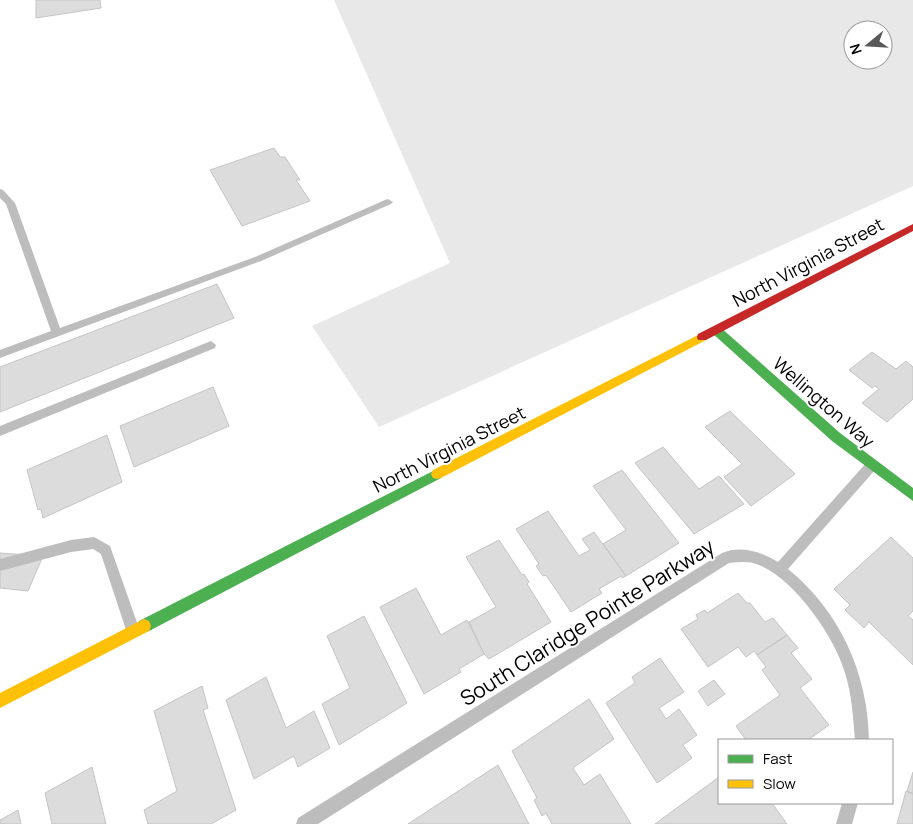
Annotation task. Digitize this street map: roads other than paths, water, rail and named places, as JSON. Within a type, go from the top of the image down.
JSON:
[{"type":"main road","name":"North Virginia Street","points":[[0,701],[913,227]]},
{"type":"main road","name":"Wellington Way","points":[[716,330],[816,422],[871,466],[913,495]]},
{"type":"lane","points":[[0,192],[10,203],[57,333]]},
{"type":"lane","points":[[0,354],[258,259],[388,202]]},
{"type":"lane","points":[[0,431],[211,345]]},
{"type":"lane","points":[[779,570],[871,466]]},
{"type":"lane","points":[[0,565],[72,546],[94,543],[106,550],[134,632]]},
{"type":"lane","name":"South Claridge Pointe Parkway","points":[[304,824],[727,558],[745,556],[764,560],[779,570],[807,596],[832,629],[846,658],[861,706],[862,739]]},
{"type":"lane","points":[[844,824],[850,804]]}]
